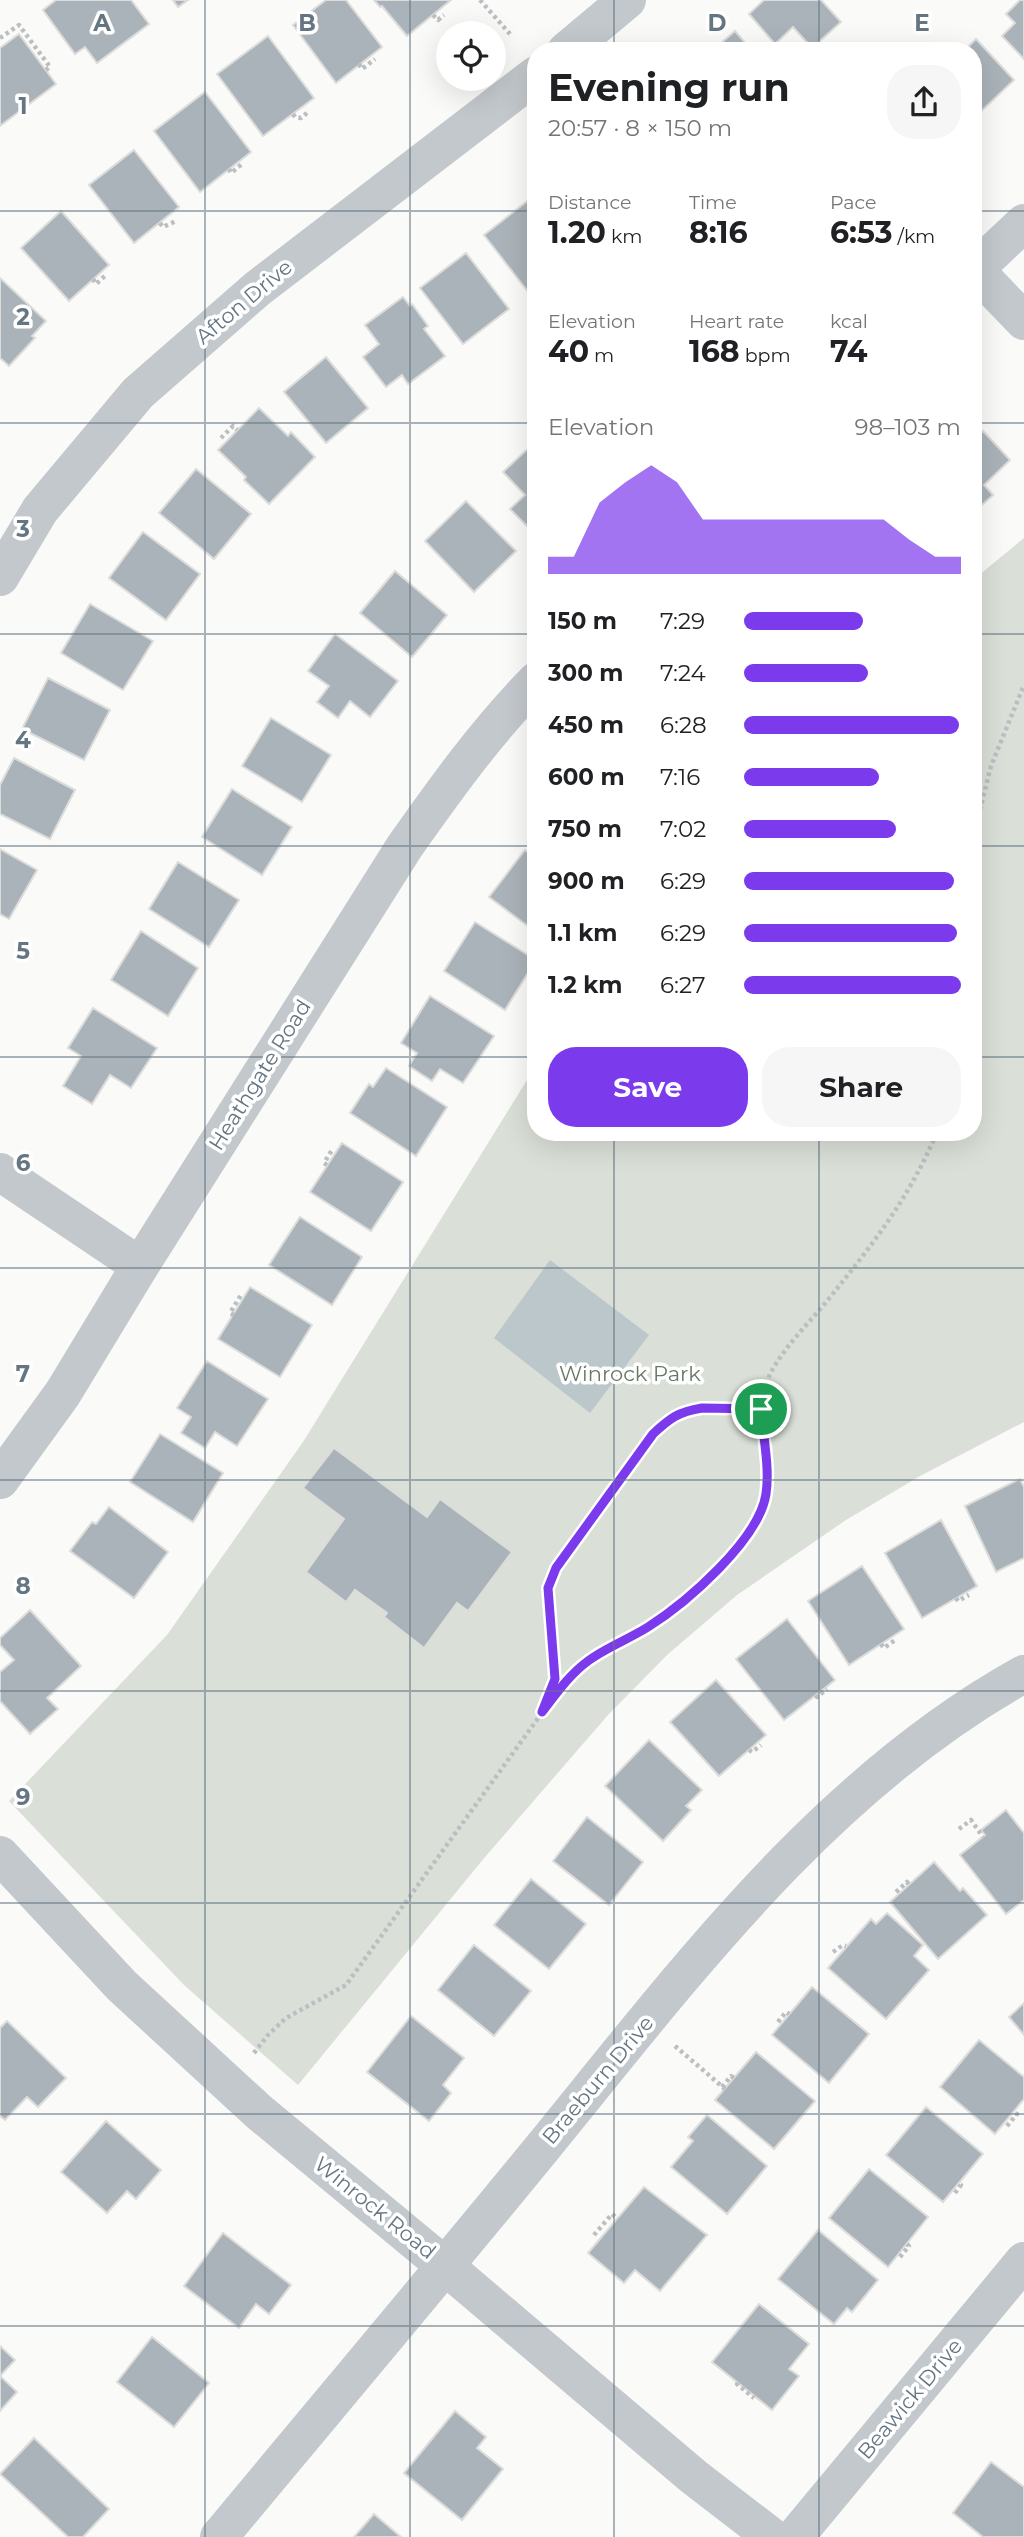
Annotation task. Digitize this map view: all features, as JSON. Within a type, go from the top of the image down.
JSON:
[{"type":"street","points":[[577,42],[627,0]]},
{"type":"street","name":"Afton Drive","points":[[0,577],[40,510],[138,393],[257,289],[527,82]]},
{"type":"street","points":[[982,263],[1024,223]]},
{"type":"street","points":[[982,279],[1024,321]]},
{"type":"street","name":"Heathgate Road","points":[[0,1480],[64,1394],[140,1266],[405,846],[452,778],[492,727],[527,690]]},
{"type":"street","points":[[0,1172],[140,1266]]},
{"type":"street","name":"Braeburn Drive","points":[[219,2537],[646,2021],[789,1857],[878,1774],[972,1704],[1024,1674]]},
{"type":"street","name":"Winrock Road","points":[[0,1855],[122,1986],[258,2112],[694,2477],[772,2537]]},
{"type":"street","name":"Beawick Drive","points":[[795,2537],[1024,2261]]},
{"type":"path","points":[[480,0],[510,34]]},
{"type":"path","points":[[433,15],[438,20],[444,15]]},
{"type":"path","points":[[0,38],[19,25],[50,67],[46,70]]},
{"type":"path","points":[[359,65],[362,69],[375,59]]},
{"type":"path","points":[[293,114],[300,118],[309,113]]},
{"type":"path","points":[[229,169],[231,173],[242,164]]},
{"type":"path","points":[[160,223],[163,227],[176,221]]},
{"type":"path","points":[[93,279],[96,284],[106,275]]},
{"type":"path","points":[[221,438],[233,426],[237,430]]},
{"type":"path","points":[[982,803],[992,766],[1024,685]]},
{"type":"path","points":[[254,2053],[286,2018],[346,1984],[562,1685],[589,1660],[652,1625],[680,1603],[705,1582],[747,1535],[759,1517],[766,1495],[767,1474],[761,1409],[773,1368],[880,1235],[901,1204],[932,1141]]},
{"type":"path","points":[[327,1165],[324,1163],[332,1150]]},
{"type":"path","points":[[233,1315],[230,1313],[241,1295]]},
{"type":"path","points":[[542,1712],[555,1679],[548,1588],[556,1568],[653,1434],[671,1417],[702,1408],[761,1409]]},
{"type":"path","points":[[956,1598],[958,1601],[969,1595]]},
{"type":"path","points":[[881,1644],[884,1647],[895,1640]]},
{"type":"path","points":[[816,1695],[817,1697],[827,1689]]},
{"type":"path","points":[[749,1749],[752,1752],[761,1745]]},
{"type":"path","points":[[959,1829],[971,1820],[983,1837]]},
{"type":"path","points":[[896,1892],[907,1882],[909,1885]]},
{"type":"path","points":[[833,1952],[843,1945],[846,1946]]},
{"type":"path","points":[[778,2022],[786,2012],[789,2014]]},
{"type":"path","points":[[646,2021],[723,2088],[731,2076],[734,2078]]},
{"type":"path","points":[[1007,2126],[1017,2114],[1013,2112]]},
{"type":"path","points":[[955,2193],[961,2185],[959,2183]]},
{"type":"path","points":[[594,2235],[612,2214],[618,2218]]},
{"type":"path","points":[[900,2257],[909,2246],[907,2244]]},
{"type":"path","points":[[738,2383],[754,2398]]},
{"type":"green space","name":"Winrock Park","points":[[1024,538],[1024,1422],[920,1476],[846,1520],[737,1595],[667,1655],[608,1715],[485,1857],[298,2085],[184,1985],[9,1801],[167,1635],[303,1442],[527,1080],[527,1141],[982,1141],[982,573]]},
{"type":"shaded area","points":[[550,1260],[649,1335],[590,1413],[494,1338]]},
{"type":"building","points":[[56,0],[131,0],[149,24],[97,63],[85,47],[75,54],[43,10]]},
{"type":"building","points":[[173,0],[188,0],[178,7]]},
{"type":"building","points":[[326,0],[346,0],[382,47],[336,83],[293,25]]},
{"type":"building","points":[[374,0],[451,0],[407,36]]},
{"type":"building","points":[[764,0],[821,0],[841,22],[819,42],[807,42],[793,27],[777,42],[773,42],[749,14]]},
{"type":"building","points":[[1020,0],[1024,0],[1024,59],[1002,36],[1015,23],[1006,14]]},
{"type":"building","points":[[735,31],[744,42],[722,42]]},
{"type":"building","points":[[19,34],[56,84],[0,126],[0,48]]},
{"type":"building","points":[[268,36],[314,98],[263,136],[217,74]]},
{"type":"building","points":[[982,45],[1014,80],[982,110]]},
{"type":"building","points":[[205,92],[251,152],[200,192],[154,131]]},
{"type":"building","points":[[134,150],[179,207],[134,243],[89,185]]},
{"type":"building","points":[[527,201],[527,290],[484,235]]},
{"type":"building","points":[[61,211],[109,265],[69,301],[21,248]]},
{"type":"building","points":[[466,253],[509,309],[463,344],[420,288]]},
{"type":"building","points":[[0,278],[46,321],[32,336],[35,338],[9,366],[0,358]]},
{"type":"building","points":[[403,297],[410,306],[412,304],[428,326],[424,329],[445,356],[408,384],[402,375],[386,387],[363,357],[379,344],[365,325]]},
{"type":"building","points":[[326,357],[368,408],[326,443],[284,392]]},
{"type":"building","points":[[259,408],[288,436],[291,432],[315,457],[269,504],[218,450]]},
{"type":"building","points":[[982,432],[1010,460],[984,485],[993,495],[982,505]]},
{"type":"building","points":[[527,450],[527,526],[510,509],[525,495],[503,472]]},
{"type":"building","points":[[196,469],[251,514],[214,559],[159,513]]},
{"type":"building","points":[[466,501],[516,551],[474,592],[425,541]]},
{"type":"building","points":[[143,532],[200,574],[166,620],[109,578]]},
{"type":"building","points":[[395,571],[447,615],[412,657],[360,613]]},
{"type":"building","points":[[90,604],[153,641],[123,690],[61,653]]},
{"type":"building","points":[[335,634],[398,681],[370,717],[350,701],[338,718],[317,702],[329,686],[308,671]]},
{"type":"building","points":[[48,678],[110,710],[84,760],[22,729]]},
{"type":"building","points":[[271,718],[331,755],[302,802],[242,766]]},
{"type":"building","points":[[14,758],[75,790],[50,839],[0,814],[0,785]]},
{"type":"building","points":[[232,789],[292,827],[262,875],[202,837]]},
{"type":"building","points":[[0,849],[37,870],[9,919],[0,914]]},
{"type":"building","points":[[525,850],[527,851],[527,925],[489,897]]},
{"type":"building","points":[[178,862],[239,900],[209,947],[149,909]]},
{"type":"building","points":[[475,922],[527,954],[527,975],[505,1010],[444,971]]},
{"type":"building","points":[[141,931],[198,968],[168,1016],[111,980]]},
{"type":"building","points":[[430,996],[494,1036],[463,1083],[440,1069],[432,1081],[409,1066],[417,1053],[401,1043]]},
{"type":"building","points":[[93,1008],[157,1048],[131,1088],[110,1075],[92,1104],[63,1086],[81,1056],[68,1048]]},
{"type":"building","points":[[386,1068],[447,1107],[416,1156],[350,1113],[369,1084],[373,1087]]},
{"type":"building","points":[[342,1143],[403,1182],[371,1231],[310,1192]]},
{"type":"building","points":[[300,1217],[362,1257],[332,1305],[269,1265]]},
{"type":"building","points":[[250,1287],[312,1325],[280,1377],[218,1339]]},
{"type":"building","points":[[207,1361],[268,1399],[237,1446],[215,1432],[205,1448],[181,1433],[191,1417],[177,1408]]},
{"type":"building","points":[[160,1434],[223,1473],[193,1522],[130,1482]]},
{"type":"building","points":[[334,1448],[427,1517],[440,1499],[512,1552],[468,1611],[457,1603],[424,1648],[384,1617],[387,1613],[355,1590],[346,1602],[306,1572],[344,1519],[303,1488]]},
{"type":"building","points":[[1020,1479],[1024,1487],[1024,1558],[996,1572],[965,1506]]},
{"type":"building","points":[[109,1507],[168,1552],[134,1598],[70,1551],[92,1522],[96,1524]]},
{"type":"building","points":[[941,1520],[977,1586],[922,1618],[885,1553]]},
{"type":"building","points":[[862,1566],[904,1629],[849,1665],[808,1601]]},
{"type":"building","points":[[30,1610],[81,1666],[47,1698],[58,1709],[30,1734],[0,1701],[0,1672],[14,1660],[0,1645],[0,1638]]},
{"type":"building","points":[[787,1619],[835,1680],[784,1720],[736,1659]]},
{"type":"building","points":[[716,1680],[766,1735],[719,1776],[670,1722]]},
{"type":"building","points":[[649,1740],[702,1790],[686,1806],[691,1810],[663,1841],[605,1786]]},
{"type":"building","points":[[1006,1810],[1024,1833],[1024,1900],[1006,1914],[960,1855],[985,1835],[981,1830]]},
{"type":"building","points":[[587,1817],[643,1862],[609,1905],[553,1861]]},
{"type":"building","points":[[934,1862],[960,1891],[963,1888],[987,1915],[938,1959],[890,1902]]},
{"type":"building","points":[[531,1879],[586,1924],[549,1969],[494,1925]]},
{"type":"building","points":[[887,1913],[923,1945],[914,1956],[929,1970],[886,2019],[828,1968],[871,1919],[876,1924]]},
{"type":"building","points":[[474,1945],[531,1991],[494,2036],[438,1990]]},
{"type":"building","points":[[812,1987],[869,2034],[829,2083],[772,2035]]},
{"type":"building","points":[[1024,2003],[1024,2035],[1009,2017]]},
{"type":"building","points":[[411,2016],[464,2058],[443,2085],[451,2093],[429,2121],[367,2072]]},
{"type":"building","points":[[7,2021],[66,2078],[38,2107],[27,2097],[5,2120],[0,2116],[0,2028]]},
{"type":"building","points":[[979,2040],[1024,2077],[1024,2099],[995,2134],[940,2087]]},
{"type":"building","points":[[756,2052],[815,2101],[774,2149],[715,2100]]},
{"type":"building","points":[[926,2107],[983,2154],[943,2202],[886,2155]]},
{"type":"building","points":[[707,2115],[767,2166],[727,2214],[671,2167],[693,2141],[688,2137]]},
{"type":"building","points":[[106,2121],[161,2170],[136,2199],[127,2191],[107,2213],[61,2172]]},
{"type":"building","points":[[869,2169],[928,2217],[888,2267],[829,2218]]},
{"type":"building","points":[[644,2187],[707,2235],[660,2291],[635,2270],[624,2283],[588,2253]]},
{"type":"building","points":[[818,2230],[878,2280],[852,2312],[847,2308],[834,2324],[778,2279]]},
{"type":"building","points":[[223,2233],[291,2285],[269,2314],[256,2304],[239,2328],[184,2286]]},
{"type":"building","points":[[759,2304],[809,2344],[789,2369],[799,2376],[772,2410],[712,2362]]},
{"type":"building","points":[[152,2337],[209,2383],[174,2427],[117,2382]]},
{"type":"building","points":[[0,2346],[15,2360],[0,2376]]},
{"type":"building","points":[[0,2376],[17,2392],[0,2411]]},
{"type":"building","points":[[455,2411],[486,2437],[477,2448],[503,2469],[462,2520],[404,2473]]},
{"type":"building","points":[[34,2438],[109,2509],[83,2537],[68,2537],[0,2474]]},
{"type":"building","points":[[991,2462],[1024,2487],[1024,2537],[983,2537],[953,2513]]},
{"type":"building","points":[[374,2514],[401,2537],[354,2537]]},
{"type":"route","points":[[702,1408],[761,1409],[767,1474],[766,1495],[759,1517],[747,1535],[705,1582],[680,1603],[652,1625],[589,1660],[562,1685],[542,1712],[555,1679],[548,1588],[556,1568],[653,1434],[671,1417],[702,1408]]}]
